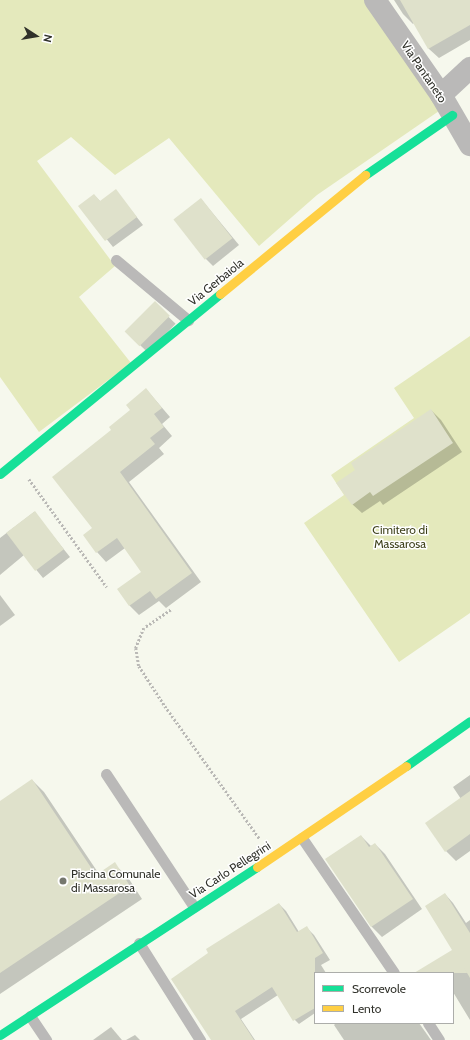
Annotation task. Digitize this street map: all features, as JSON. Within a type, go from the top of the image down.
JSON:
[{"type":"street","name":"Via Pantaneto","points":[[375,0],[441,95],[470,144]]},
{"type":"street","points":[[441,95],[470,68]]},
{"type":"street","name":"Via Gerbaiola","points":[[0,474],[373,169],[452,115]]},
{"type":"street","name":"Via Carlo Pellegrini","points":[[0,1035],[272,856],[302,838],[470,721]]},
{"type":"lane","points":[[116,260],[188,320]]},
{"type":"lane","points":[[106,774],[194,907]]},
{"type":"lane","points":[[302,838],[393,972]]},
{"type":"lane","points":[[139,943],[200,1040]]},
{"type":"lane","points":[[30,1016],[46,1040]]},
{"type":"lane","points":[[429,1024],[439,1040]]},
{"type":"path","points":[[16,461],[108,587]]},
{"type":"path","points":[[171,610],[144,628],[136,648],[139,666],[169,712],[272,856]]},
{"type":"green space","points":[[0,0],[365,0],[439,111],[317,195],[259,246],[169,138],[115,175],[71,137],[37,161],[115,266],[79,297],[131,363],[39,432],[0,377]]},
{"type":"green space","name":"Cimitero di Massarosa","points":[[470,336],[470,613],[399,662],[304,523],[344,495],[331,475],[414,418],[394,388]]},
{"type":"building","points":[[400,0],[470,0],[470,25],[428,49]]},
{"type":"building","points":[[116,189],[137,217],[105,241],[78,206],[94,194],[100,201]]},
{"type":"building","points":[[201,198],[232,238],[205,260],[173,220]]},
{"type":"building","points":[[155,301],[170,316],[139,346],[125,331]]},
{"type":"building","points":[[146,388],[162,408],[154,414],[164,427],[150,438],[155,444],[120,472],[192,573],[156,599],[150,591],[129,606],[117,589],[141,572],[117,538],[96,553],[83,535],[92,528],[52,477],[111,430],[109,427],[130,410],[126,405]]},
{"type":"building","points":[[431,409],[453,443],[373,496],[370,492],[352,505],[336,483],[355,470],[351,463]]},
{"type":"building","points":[[35,511],[64,549],[35,571],[6,533]]},
{"type":"building","name":"Piscina Comunale di Massarosa","points":[[32,779],[96,875],[115,862],[130,886],[0,973],[0,801]]},
{"type":"building","points":[[470,791],[470,834],[445,852],[425,823]]},
{"type":"building","points":[[361,835],[369,847],[375,843],[413,899],[371,927],[325,859]]},
{"type":"building","points":[[445,893],[470,933],[470,978],[463,966],[467,973],[416,972],[452,950],[425,906]]},
{"type":"building","points":[[279,903],[297,932],[307,926],[323,953],[315,958],[314,1009],[293,1021],[272,987],[235,1011],[254,1040],[211,1040],[171,979],[208,953],[206,949]]},
{"type":"traffic: fast","points":[[365,175],[452,115]]},
{"type":"traffic: fast","points":[[0,474],[220,294]]},
{"type":"traffic: fast","points":[[406,766],[470,721]]},
{"type":"traffic: fast","points":[[0,1035],[257,867]]},
{"type":"traffic: slow","points":[[220,294],[365,175]]},
{"type":"traffic: slow","points":[[257,867],[406,766]]},
{"type":"place","name":"Piscina Comunale di Massarosa","points":[[63,881]]}]
